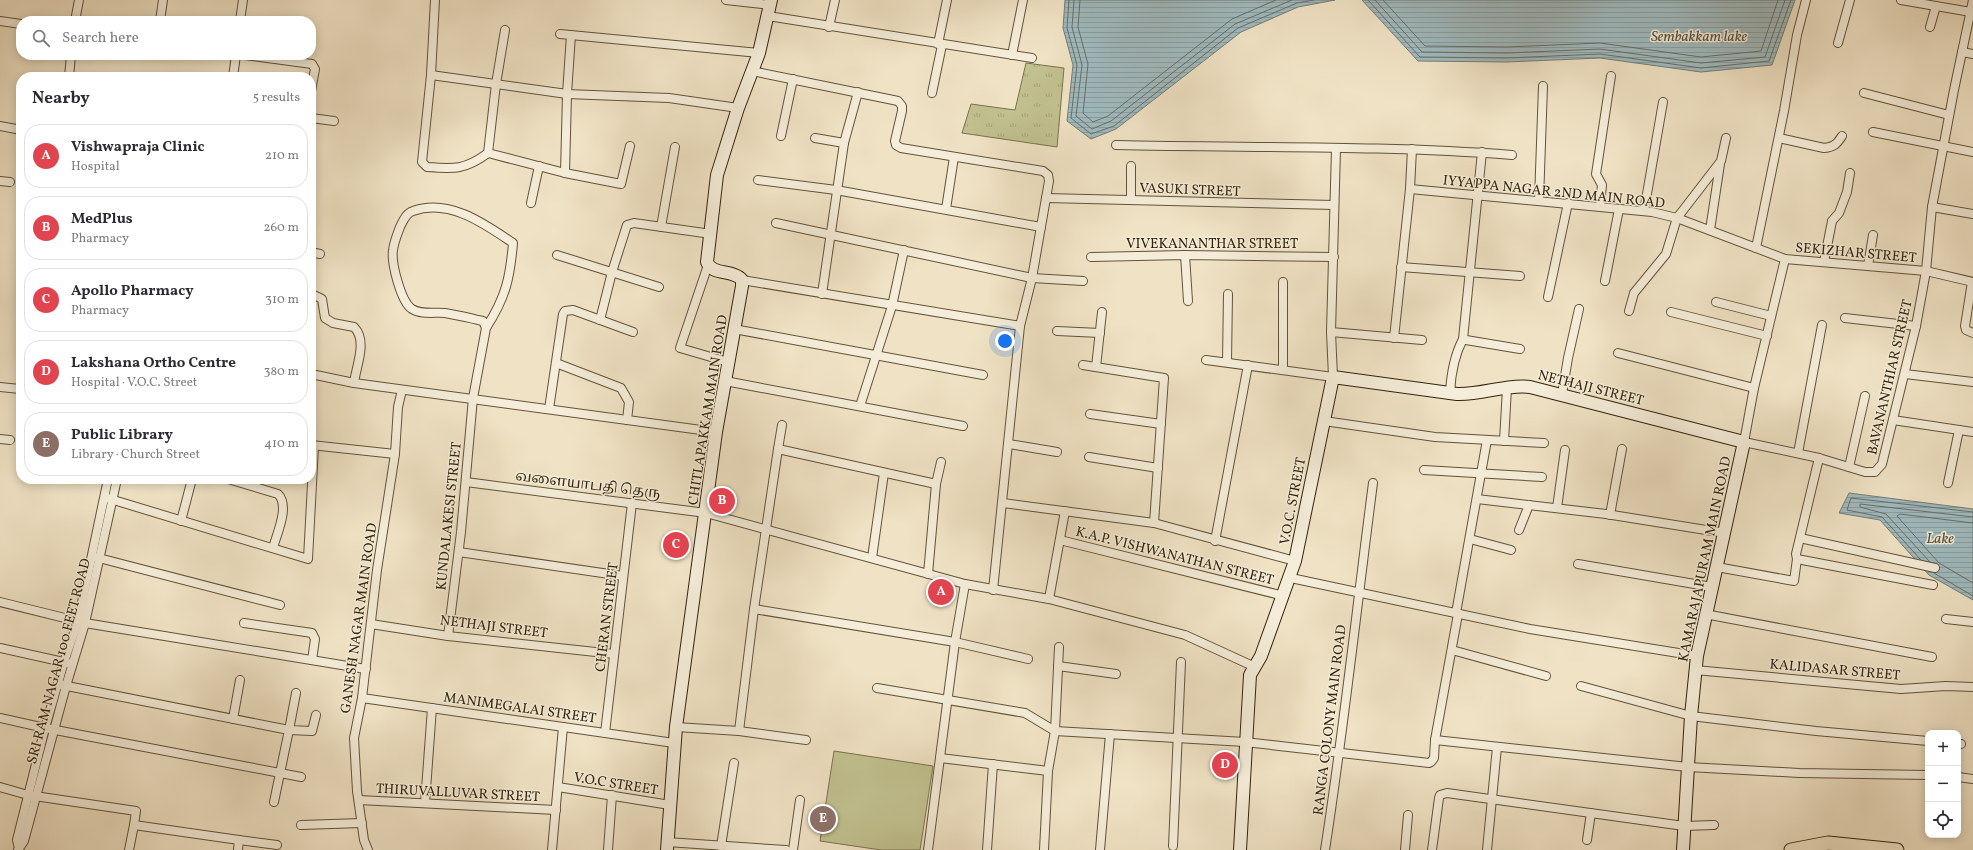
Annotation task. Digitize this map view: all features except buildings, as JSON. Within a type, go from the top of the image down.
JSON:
[{"type":"main road","points":[[1792,850],[1828,844],[1897,850]]},
{"type":"street","points":[[76,16],[79,0]]},
{"type":"street","points":[[161,16],[163,0]]},
{"type":"street","points":[[241,16],[243,0]]},
{"type":"street","points":[[435,0],[431,75],[422,159],[427,167],[462,168],[477,162],[488,153],[496,84],[505,30]]},
{"type":"street","points":[[726,0],[770,7],[829,27],[1032,58]]},
{"type":"street","points":[[829,27],[835,0]]},
{"type":"street","points":[[932,93],[947,0]]},
{"type":"street","points":[[1012,55],[1023,0]]},
{"type":"street","points":[[1756,248],[1779,138],[1787,84],[1806,0]]},
{"type":"street","points":[[1838,43],[1850,0]]},
{"type":"street","points":[[1901,0],[1971,12]]},
{"type":"street","name":"BAVANANTHIAR STREET","points":[[1744,442],[1819,458],[1871,473],[1880,469],[1916,326],[1926,271],[1932,207],[1973,0]]},
{"type":"street","points":[[1930,27],[1936,6]]},
{"type":"street","points":[[728,362],[680,348],[708,265],[707,256],[711,234],[712,206],[717,175],[738,108],[759,53],[770,7]]},
{"type":"street","points":[[0,21],[16,23]]},
{"type":"street","points":[[560,34],[759,53]]},
{"type":"street","points":[[565,173],[567,94],[571,35]]},
{"type":"street","points":[[1962,52],[1973,54]]},
{"type":"street","points":[[69,72],[71,60]]},
{"type":"street","points":[[234,72],[235,60]]},
{"type":"street","points":[[282,60],[312,64],[315,69],[314,72]]},
{"type":"street","points":[[752,72],[894,99],[900,103],[902,111],[895,141],[898,147],[1047,173],[1049,181],[1041,227],[1032,278],[1020,326],[993,590]]},
{"type":"street","points":[[431,75],[567,94],[669,98],[738,108]]},
{"type":"street","points":[[1600,206],[1602,185],[1596,174],[1611,76]]},
{"type":"street","points":[[781,136],[793,79]]},
{"type":"street","points":[[1539,200],[1543,86]]},
{"type":"street","points":[[822,294],[836,190],[844,144],[858,92]]},
{"type":"street","points":[[1864,93],[1949,115]]},
{"type":"street","points":[[1644,211],[1663,102]]},
{"type":"street","points":[[316,119],[334,121]]},
{"type":"street","points":[[0,126],[16,129]]},
{"type":"street","points":[[1873,132],[1973,152]]},
{"type":"street","points":[[1779,138],[1824,148],[1831,148],[1837,144],[1842,136]]},
{"type":"street","points":[[815,138],[844,144]]},
{"type":"street","points":[[1710,230],[1726,138]]},
{"type":"street","points":[[1116,145],[1412,149],[1512,155]]},
{"type":"street","points":[[488,153],[565,173],[621,184],[630,146]]},
{"type":"street","points":[[661,227],[675,147]]},
{"type":"street","name":"V.O.C. STREET","points":[[1240,850],[1250,675],[1262,656],[1291,578],[1333,377],[1331,332],[1336,149]]},
{"type":"street","points":[[1394,338],[1410,189],[1412,149]]},
{"type":"street","points":[[1450,393],[1456,352],[1463,338],[1479,195],[1482,152]]},
{"type":"street","points":[[946,209],[954,157]]},
{"type":"street","points":[[1629,312],[1634,293],[1666,254],[1677,218],[1721,161]]},
{"type":"street","points":[[531,203],[539,166]]},
{"type":"street","points":[[1130,200],[1131,166]]},
{"type":"street","points":[[1824,262],[1832,221],[1839,213],[1847,192],[1850,173]]},
{"type":"street","points":[[758,180],[836,190],[1041,227]]},
{"type":"street","points":[[0,181],[10,182]]},
{"type":"street","name":"IYYAPPA NAGAR 2ND MAIN ROAD","points":[[1410,189],[1644,211],[1677,218],[1784,259]]},
{"type":"street","name":"VASUKI STREET","points":[[1046,198],[1334,206]]},
{"type":"street","points":[[1548,297],[1568,203]]},
{"type":"street","points":[[1932,207],[1973,214]]},
{"type":"street","points":[[427,208],[458,212],[486,225],[513,243],[510,276],[507,288],[495,315],[486,328],[485,324],[478,320],[444,313],[416,312],[408,306],[395,273],[392,251],[404,219],[411,211],[427,208]]},
{"type":"street","points":[[1606,281],[1619,208]]},
{"type":"street","points":[[600,320],[612,272],[627,226],[634,223],[711,234]]},
{"type":"street","points":[[776,223],[830,236],[904,250],[1032,278],[1083,281]]},
{"type":"street","points":[[1868,266],[1873,236]]},
{"type":"street","points":[[860,406],[892,306],[904,250]]},
{"type":"street","points":[[316,253],[320,254]]},
{"type":"street","points":[[557,255],[659,288]]},
{"type":"street","points":[[1185,255],[1188,301]]},
{"type":"street","name":"VIVEKANANTHAR STREET","points":[[1091,256],[1185,255],[1334,257]]},
{"type":"street","points":[[1744,442],[1754,388],[1784,259]]},
{"type":"street","name":"SEKIZHAR STREET","points":[[1784,259],[1926,271],[1973,282]]},
{"type":"street","points":[[708,265],[715,270],[737,276],[742,280],[1020,326]]},
{"type":"street","points":[[1401,267],[1520,276]]},
{"type":"street","name":"CHITLAPAKKAM MAIN ROAD","points":[[667,846],[676,727],[716,432],[742,280]]},
{"type":"street","points":[[1283,282],[1283,370]]},
{"type":"street","points":[[1973,282],[1965,326],[1966,330],[1973,333]]},
{"type":"street","points":[[1227,362],[1228,294]]},
{"type":"street","points":[[316,296],[322,299],[325,318],[333,323],[354,327],[360,335],[361,344],[354,383]]},
{"type":"street","points":[[1716,302],[1771,316]]},
{"type":"street","points":[[1562,394],[1579,309]]},
{"type":"street","points":[[549,409],[563,314],[565,311],[573,310],[634,332]]},
{"type":"street","points":[[1096,367],[1102,312]]},
{"type":"street","points":[[1671,312],[1767,336]]},
{"type":"street","points":[[1845,318],[1916,326]]},
{"type":"street","points":[[1798,453],[1822,324]]},
{"type":"street","name":"KUNDALAKESI STREET","points":[[448,636],[459,552],[473,398],[486,328]]},
{"type":"street","points":[[734,329],[877,354],[983,375]]},
{"type":"street","points":[[1056,331],[1100,333]]},
{"type":"street","points":[[1331,332],[1422,340]]},
{"type":"street","points":[[1463,338],[1466,340],[1520,348]]},
{"type":"street","points":[[1618,353],[1754,388]]},
{"type":"street","points":[[1206,360],[1333,377]]},
{"type":"street","points":[[556,362],[621,388],[629,402],[627,420]]},
{"type":"street","points":[[1083,365],[1164,378],[1154,523]]},
{"type":"street","points":[[1215,541],[1248,365]]},
{"type":"street","points":[[1905,374],[1973,382]]},
{"type":"street","points":[[316,375],[354,383],[402,390],[473,398],[716,432]]},
{"type":"street","name":"NETHAJI STREET","points":[[1333,377],[1450,393],[1471,394],[1506,388],[1530,386],[1744,442]]},
{"type":"street","points":[[725,381],[963,426]]},
{"type":"street","points":[[0,386],[16,388]]},
{"type":"street","points":[[1504,441],[1506,388]]},
{"type":"street","name":"GANESH NAGAR MAIN ROAD","points":[[368,850],[359,800],[354,738],[362,698],[378,563],[396,454],[398,407],[402,390]]},
{"type":"street","points":[[1849,467],[1865,396]]},
{"type":"street","points":[[1090,414],[1161,424]]},
{"type":"street","points":[[1893,420],[1973,432]]},
{"type":"street","points":[[1324,421],[1436,437],[1544,443]]},
{"type":"street","points":[[739,731],[754,609],[782,425]]},
{"type":"street","points":[[1948,483],[1959,430]]},
{"type":"street","points":[[0,439],[10,440]]},
{"type":"street","points":[[877,688],[1025,713],[1055,731],[1245,742],[1429,763],[1434,758],[1435,740],[1452,650],[1487,440]]},
{"type":"street","name":"KAMARAJAPURAM MAIN ROAD","points":[[1683,850],[1690,716],[1697,656],[1744,442]]},
{"type":"street","points":[[1009,444],[1057,452]]},
{"type":"street","points":[[316,446],[396,454]]},
{"type":"street","points":[[778,449],[936,484]]},
{"type":"street","points":[[1610,515],[1622,449]]},
{"type":"street","points":[[1557,508],[1565,450]]},
{"type":"street","points":[[1088,457],[1158,468]]},
{"type":"street","points":[[1717,567],[1794,581],[1797,559],[1796,554],[1819,458]]},
{"type":"street","points":[[928,574],[936,484],[941,462]]},
{"type":"street","points":[[1424,470],[1542,477]]},
{"type":"street","points":[[872,558],[884,472]]},
{"type":"street","name":"வளையாபதி தெரு","points":[[466,482],[706,513],[766,528],[965,584],[1049,600],[1185,635],[1255,667]]},
{"type":"street","name":"RANGA COLONY MAIN ROAD","points":[[1325,850],[1340,753],[1358,593],[1373,483]]},
{"type":"street","name":"SRI RAM NAGAR 100 FEET ROAD","points":[[108,484],[108,498]]},
{"type":"street","name":"SRI RAM NAGAR 100 FEET ROAD","points":[[32,796],[44,728],[61,685],[72,664],[108,498],[114,484]]},
{"type":"street","points":[[181,521],[191,484]]},
{"type":"street","points":[[245,484],[278,494],[282,498],[284,507],[273,548]]},
{"type":"street","points":[[108,498],[308,559],[311,484]]},
{"type":"street","points":[[1477,500],[1610,515],[1725,533]]},
{"type":"street","points":[[1003,503],[1154,523],[1295,562]]},
{"type":"street","name":"CHERAN STREET","points":[[605,733],[632,504]]},
{"type":"street","points":[[1519,530],[1529,505]]},
{"type":"street","points":[[1049,600],[1065,511]]},
{"type":"street","points":[[1800,538],[1935,568]]},
{"type":"street","points":[[1470,539],[1511,550]]},
{"type":"street","name":"K.A.P. VISHWANATHAN STREET","points":[[1060,540],[1284,596]]},
{"type":"street","points":[[459,552],[623,576]]},
{"type":"street","points":[[96,557],[243,597],[280,605]]},
{"type":"street","points":[[1797,559],[1933,585]]},
{"type":"street","points":[[1578,564],[1712,587]]},
{"type":"street","points":[[1291,578],[1530,629],[1697,656]]},
{"type":"street","points":[[928,850],[955,642],[965,584]]},
{"type":"street","points":[[0,602],[82,622],[366,669]]},
{"type":"street","points":[[754,609],[955,642],[1028,659]]},
{"type":"street","points":[[1705,614],[1869,644],[1932,658]]},
{"type":"street","points":[[1946,619],[1973,622]]},
{"type":"street","name":"SRI RAM NAGAR 100 FEET ROAD","points":[[18,849],[17,840],[53,730],[64,662],[82,622]]},
{"type":"street","points":[[244,624],[312,633],[315,639],[312,660]]},
{"type":"street","name":"NETHAJI STREET","points":[[371,624],[448,636],[614,654]]},
{"type":"street","points":[[1044,850],[1048,772],[1055,731],[1059,646]]},
{"type":"street","points":[[0,648],[72,664]]},
{"type":"street","points":[[1452,650],[1546,676]]},
{"type":"street","points":[[1173,846],[1181,662]]},
{"type":"street","points":[[1058,666],[1116,674]]},
{"type":"street","name":"KALIDASAR STREET","points":[[1695,670],[1901,689],[1946,686],[1973,687]]},
{"type":"street","points":[[233,719],[240,680]]},
{"type":"street","points":[[61,685],[289,730],[312,731],[316,715]]},
{"type":"street","points":[[1581,686],[1690,716],[1816,731],[1925,741]]},
{"type":"street","points":[[274,802],[296,693]]},
{"type":"street","name":"MANIMEGALAI STREET","points":[[362,698],[674,743]]},
{"type":"street","points":[[425,803],[432,708]]},
{"type":"street","points":[[0,718],[53,730],[301,777]]},
{"type":"street","points":[[552,850],[563,727]]},
{"type":"street","points":[[676,727],[739,731],[806,740]]},
{"type":"street","points":[[1100,850],[1110,734]]},
{"type":"street","points":[[1435,740],[1688,767],[1799,773],[1925,775]]},
{"type":"street","points":[[1487,850],[1497,747]]},
{"type":"street","points":[[940,758],[1048,772]]},
{"type":"street","points":[[721,846],[734,763]]},
{"type":"street","points":[[987,850],[993,764]]},
{"type":"street","points":[[1961,778],[1973,778]]},
{"type":"street","points":[[0,787],[32,796],[136,812],[129,850]]},
{"type":"street","name":"V.O.C STREET","points":[[558,787],[670,805]]},
{"type":"street","points":[[1432,850],[1440,795],[1447,793],[1684,826],[1714,825]]},
{"type":"street","points":[[608,850],[612,795]]},
{"type":"street","name":"THIRUVALLUVAR STREET","points":[[359,800],[556,810]]},
{"type":"street","points":[[793,850],[800,800]]},
{"type":"street","points":[[1587,840],[1591,813]]},
{"type":"street","points":[[1405,850],[1408,815]]},
{"type":"street","points":[[301,825],[362,823]]},
{"type":"street","points":[[134,825],[277,845]]},
{"type":"street","points":[[238,850],[239,840]]},
{"type":"street","points":[[667,846],[721,846],[749,849],[786,850]]},
{"type":"green space","points":[[1026,63],[1064,68],[1057,147],[962,133],[971,104],[1015,110]]},
{"type":"green space","points":[[834,751],[933,766],[920,850],[881,850],[820,841]]},
{"type":"water","points":[[1065,0],[1335,0],[1298,7],[1241,32],[1116,129],[1091,139],[1067,121],[1073,65],[1063,28]]},
{"type":"water","name":"Sembakkam lake","points":[[1362,0],[1795,0],[1772,65],[1701,72],[1600,58],[1507,62],[1418,61]]},
{"type":"water","name":"Lake","points":[[1849,493],[1973,509],[1973,600],[1929,575],[1880,520],[1839,513]]},
{"type":"place","name":"MedPlus","points":[[722,501]]},
{"type":"place","name":"Apollo Pharmacy","points":[[676,545]]},
{"type":"place","name":"Vishwapraja Clinic","points":[[941,592]]},
{"type":"place","name":"Lakshana Ortho Centre","points":[[1225,765]]},
{"type":"place","name":"Public Library","points":[[823,819]]}]
